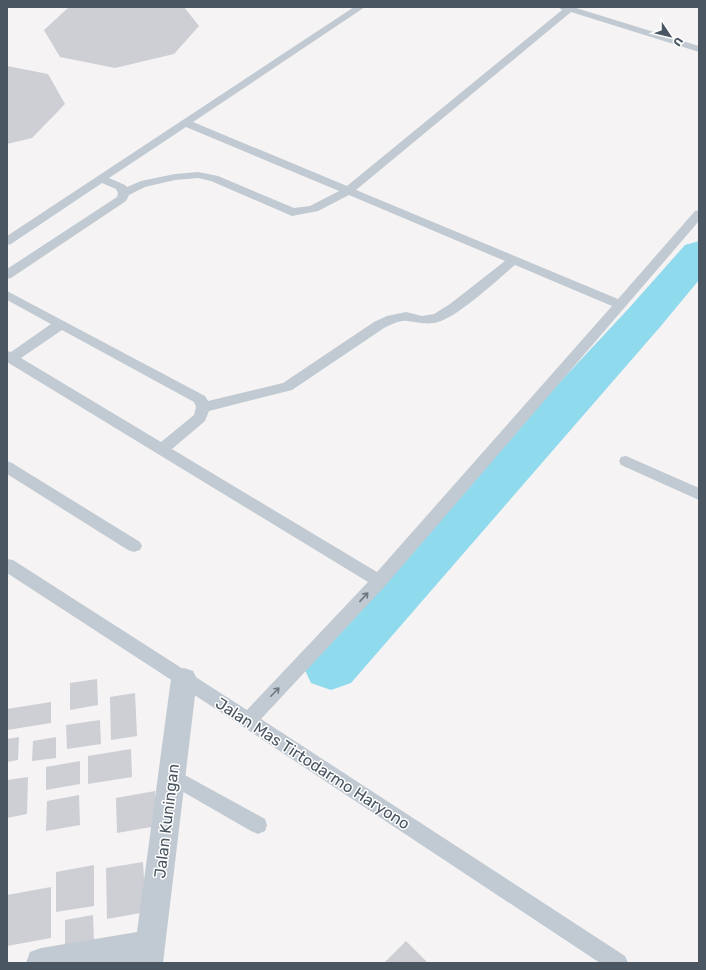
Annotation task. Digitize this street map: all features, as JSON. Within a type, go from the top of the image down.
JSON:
[{"type":"street","name":"Jalan Kuningan","points":[[149,954],[184,679]]},
{"type":"street","points":[[41,963],[149,954]]},
{"type":"lane","points":[[7,241],[360,7]]},
{"type":"lane","points":[[7,275],[122,199],[124,193],[141,184],[175,177],[198,175],[214,178],[292,212],[304,212],[348,191],[566,8],[699,49]]},
{"type":"lane","points":[[186,122],[620,304]]},
{"type":"lane","points":[[101,179],[121,187],[124,193]]},
{"type":"lane","points":[[248,720],[279,689],[379,581],[699,214]]},
{"type":"lane","points":[[203,407],[287,387],[379,325],[392,319],[406,316],[422,320],[437,318],[455,307],[514,260]]},
{"type":"lane","points":[[7,295],[200,399],[203,407],[200,417],[162,450]]},
{"type":"lane","points":[[61,324],[9,358],[379,581]]},
{"type":"lane","points":[[626,461],[699,494]]},
{"type":"lane","points":[[7,467],[134,546]]},
{"type":"lane","name":"Jalan Mas Tirtodarmo Haryono","points":[[7,565],[248,720],[618,963]]},
{"type":"lane","points":[[172,776],[258,825]]},
{"type":"building","points":[[69,7],[184,7],[199,26],[174,54],[115,68],[60,57],[44,30]]},
{"type":"building","points":[[7,66],[48,74],[65,104],[32,138],[7,144]]},
{"type":"building","points":[[97,679],[98,705],[70,710],[70,683]]},
{"type":"building","points":[[135,693],[137,736],[111,740],[110,697]]},
{"type":"building","points":[[51,702],[51,723],[7,730],[7,709]]},
{"type":"building","points":[[100,720],[101,744],[67,749],[66,725]]},
{"type":"building","points":[[19,737],[18,760],[7,762],[7,739]]},
{"type":"building","points":[[56,737],[56,758],[32,761],[33,741]]},
{"type":"building","points":[[131,749],[132,777],[88,784],[88,756]]},
{"type":"building","points":[[80,761],[80,784],[46,790],[46,767]]},
{"type":"building","points":[[28,777],[27,814],[7,818],[7,780]]},
{"type":"building","points":[[155,791],[157,826],[117,833],[116,798]]},
{"type":"building","points":[[79,795],[80,825],[46,831],[47,801]]},
{"type":"building","points":[[143,862],[146,912],[107,919],[106,868]]},
{"type":"building","points":[[94,865],[94,906],[56,912],[56,872]]},
{"type":"building","points":[[51,887],[51,938],[7,946],[7,895]]},
{"type":"building","points":[[93,915],[94,940],[65,945],[65,920]]},
{"type":"building","points":[[406,941],[428,963],[384,963]]},
{"type":"waterway","points":[[331,666],[645,317],[699,254]]}]
